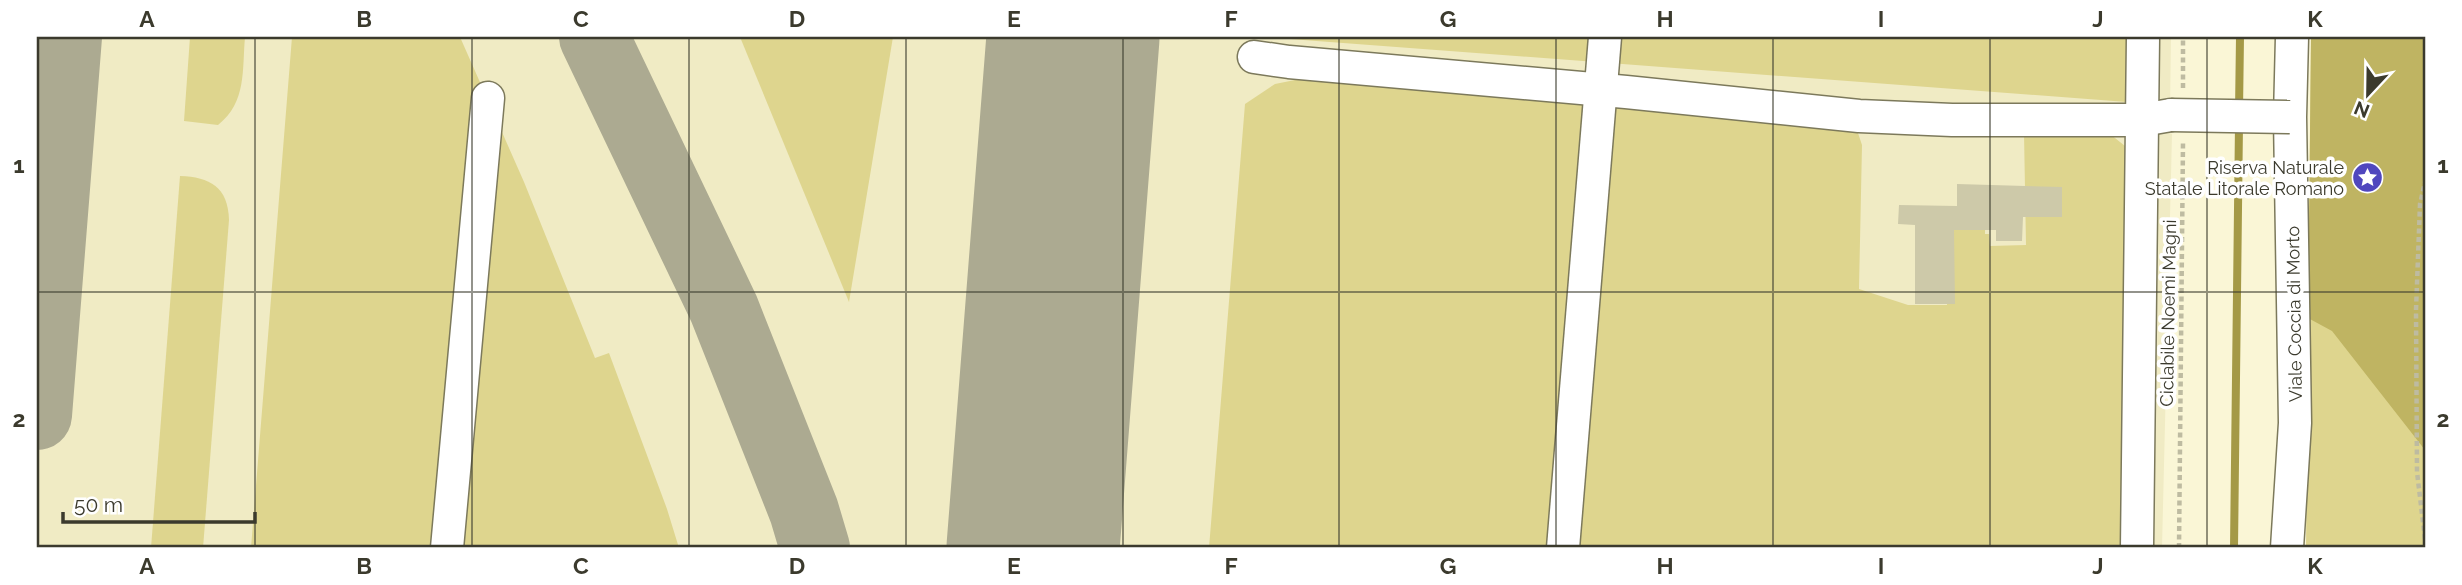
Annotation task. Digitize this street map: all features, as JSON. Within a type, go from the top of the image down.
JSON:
[{"type":"street","points":[[1563,548],[1605,37]]},
{"type":"street","points":[[2137,548],[2170,119],[2143,37]]},
{"type":"street","name":"Viale Coccia di Morto","points":[[2287,548],[2295,423],[2290,117],[2292,37]]},
{"type":"street","points":[[1254,57],[1859,116],[1952,120],[2290,117]]},
{"type":"street","points":[[447,548],[488,98]]},
{"type":"path","name":"Ciclabile Noemi Magni","points":[[2179,548],[2170,119],[2183,37]]},
{"type":"path","points":[[2423,548],[2425,539],[2417,472],[2416,310],[2420,204],[2425,182]]},
{"type":"shaded area","points":[[37,37],[2171,37],[2170,109],[2166,131],[2172,134],[2162,548],[37,548]]},
{"type":"shaded area","points":[[190,37],[245,37],[243,73],[238,96],[234,106],[218,125],[184,121]]},
{"type":"shaded area","points":[[292,37],[460,37],[524,182],[595,358],[609,353],[679,548],[251,548]]},
{"type":"shaded area","points":[[740,37],[893,37],[849,302]]},
{"type":"shaded area","points":[[1288,37],[2128,37],[2127,102],[1290,39]]},
{"type":"shaded area","name":"Riserva Naturale Statale Litorale Romano","points":[[2311,37],[2425,37],[2425,548],[2306,548]]},
{"type":"shaded area","name":"Riserva Naturale Statale Litorale Romano","points":[[2311,37],[2425,37],[2425,450],[2332,331],[2308,318]]},
{"type":"shaded area","points":[[1310,77],[1857,130],[1862,145],[1859,289],[1908,305],[1947,305],[1946,230],[1985,230],[1985,234],[1989,234],[1990,246],[2026,245],[2024,133],[2110,134],[2125,146],[2132,156],[2130,548],[1209,548],[1245,104],[1275,84]]},
{"type":"shaded area","points":[[180,176],[200,179],[215,186],[225,199],[229,220],[203,548],[151,548]]},
{"type":"building","points":[[1957,184],[2062,187],[2062,217],[2023,217],[2022,241],[1996,241],[1996,230],[1954,230],[1955,304],[1915,304],[1915,225],[1898,224],[1899,205],[1957,206]]},
{"type":"waterway","points":[[2239,111],[2240,37]]},
{"type":"waterway","points":[[2234,548],[2239,124]]},
{"type":"taxiway","points":[[37,415],[67,37]]},
{"type":"taxiway","points":[[594,37],[724,309],[804,511],[815,548]]},
{"type":"taxiway","points":[[988,548],[1027,359],[1064,155]]},
{"type":"runway","points":[[1033,548],[1073,37]]},
{"type":"place","name":"Riserva Naturale Statale Litorale Romano","points":[[2367,177]]}]
